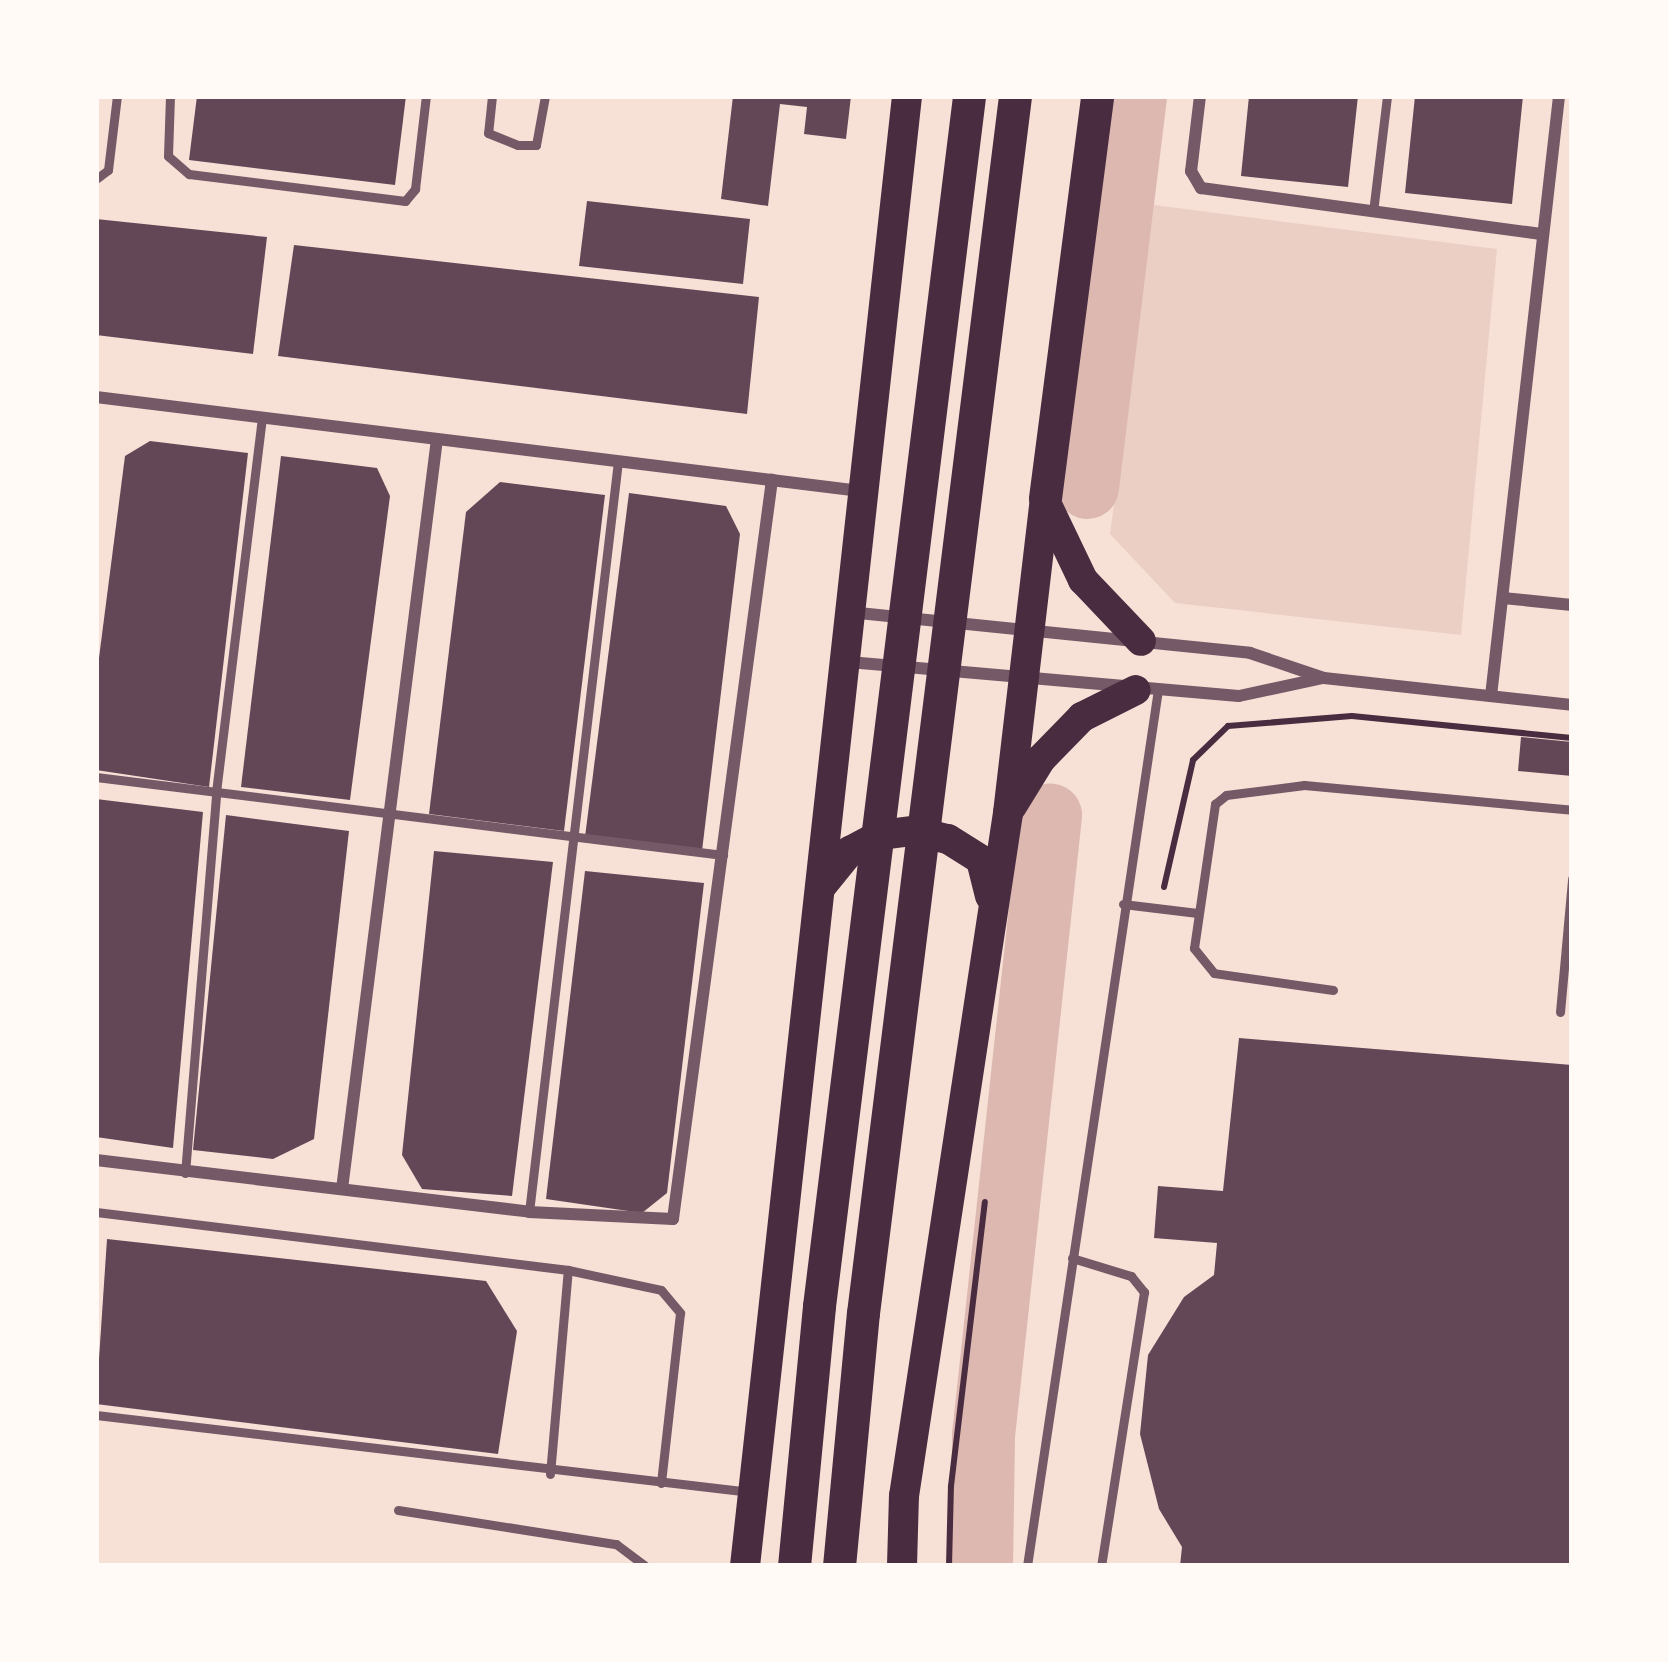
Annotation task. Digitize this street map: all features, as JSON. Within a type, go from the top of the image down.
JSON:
[{"type":"highway","points":[[794,1566],[821,1282],[969,96]]},
{"type":"highway","points":[[839,1566],[863,1313],[1016,96]]},
{"type":"highway","points":[[1045,498],[1097,96]]},
{"type":"main road","points":[[745,1566],[814,899],[907,96]]},
{"type":"main road","points":[[902,1566],[904,1496],[1008,813],[1045,498]]},
{"type":"main road","points":[[1045,498],[1083,580],[1141,640]]},
{"type":"main road","points":[[1008,813],[1041,759],[1082,716],[1147,689]]},
{"type":"main road","points":[[814,899],[830,868],[850,851],[880,835],[915,831],[948,839],[981,860],[994,908]]},
{"type":"street","points":[[1200,96],[1191,171],[1201,188],[1544,234]]},
{"type":"street","points":[[1491,696],[1559,96]]},
{"type":"street","points":[[96,398],[862,491]]},
{"type":"street","points":[[342,1189],[436,439]]},
{"type":"street","points":[[96,1160],[530,1212],[673,1219],[772,480]]},
{"type":"street","points":[[1503,598],[1572,605]]},
{"type":"street","points":[[847,612],[1250,652],[1324,678],[1572,705]]},
{"type":"street","points":[[842,661],[1239,696],[1324,678]]},
{"type":"lane","points":[[96,179],[108,170],[118,96]]},
{"type":"lane","points":[[170,96],[168,156],[189,174],[405,201],[415,189],[426,96]]},
{"type":"lane","points":[[491,96],[488,133],[518,146],[536,145],[545,96]]},
{"type":"lane","points":[[1373,212],[1388,96]]},
{"type":"lane","points":[[185,1173],[216,791],[262,418]]},
{"type":"lane","points":[[530,1212],[618,461]]},
{"type":"lane","points":[[1027,1566],[1123,904],[1147,689]]},
{"type":"lane","points":[[96,777],[723,855]]},
{"type":"lane","points":[[1333,991],[1214,973],[1194,948],[1215,804],[1226,795],[1304,784],[1572,810]]},
{"type":"lane","points":[[1560,1012],[1572,879]]},
{"type":"lane","points":[[1123,904],[1197,913]]},
{"type":"lane","points":[[96,1212],[568,1270],[661,1290],[680,1313],[661,1483]]},
{"type":"lane","points":[[1072,1258],[1131,1276],[1144,1292],[1108,1556],[1101,1566]]},
{"type":"lane","points":[[550,1474],[568,1270]]},
{"type":"lane","points":[[96,1415],[550,1474],[750,1492]]},
{"type":"lane","points":[[398,1510],[616,1544],[644,1566]]},
{"type":"path","points":[[1159,908],[1193,760],[1228,727],[1352,716],[1572,739]]},
{"type":"path","points":[[949,1566],[951,1486],[988,1178]]},
{"type":"shaded area","points":[[1154,205],[1497,249],[1461,635],[1175,603],[1110,534]]},
{"type":"building","points":[[197,96],[406,96],[395,185],[189,160]]},
{"type":"building","points":[[733,96],[851,96],[846,139],[804,134],[807,107],[780,104],[768,206],[721,199]]},
{"type":"building","points":[[1249,96],[1358,96],[1348,187],[1241,176]]},
{"type":"building","points":[[1415,96],[1523,96],[1512,204],[1405,193]]},
{"type":"building","points":[[587,201],[750,219],[743,284],[579,266]]},
{"type":"building","points":[[96,219],[267,237],[253,354],[96,335]]},
{"type":"building","points":[[294,245],[759,297],[747,414],[278,356]]},
{"type":"building","points":[[150,441],[248,453],[209,787],[96,770],[96,681],[125,456]]},
{"type":"building","points":[[281,456],[377,468],[390,496],[350,800],[241,787]]},
{"type":"building","points":[[500,482],[605,495],[564,831],[429,814],[466,512]]},
{"type":"building","points":[[629,493],[726,506],[740,534],[702,851],[585,837]]},
{"type":"building","points":[[1521,737],[1572,742],[1572,776],[1518,771]]},
{"type":"building","points":[[96,799],[203,812],[173,1148],[96,1137]]},
{"type":"building","points":[[226,815],[349,831],[314,1139],[273,1159],[193,1150]]},
{"type":"building","points":[[434,851],[553,862],[512,1196],[422,1189],[402,1155]]},
{"type":"building","points":[[585,871],[704,883],[667,1193],[642,1213],[546,1199]]},
{"type":"building","points":[[1239,1038],[1572,1065],[1572,1566],[1180,1566],[1182,1547],[1159,1509],[1140,1434],[1148,1355],[1184,1297],[1214,1275],[1217,1243],[1154,1238],[1158,1186],[1223,1191]]},
{"type":"building","points":[[107,1239],[486,1281],[517,1331],[498,1454],[96,1404]]},
{"type":"waterway","points":[[1087,487],[1135,96]]},
{"type":"waterway","points":[[981,1566],[983,1435],[1050,815]]}]
